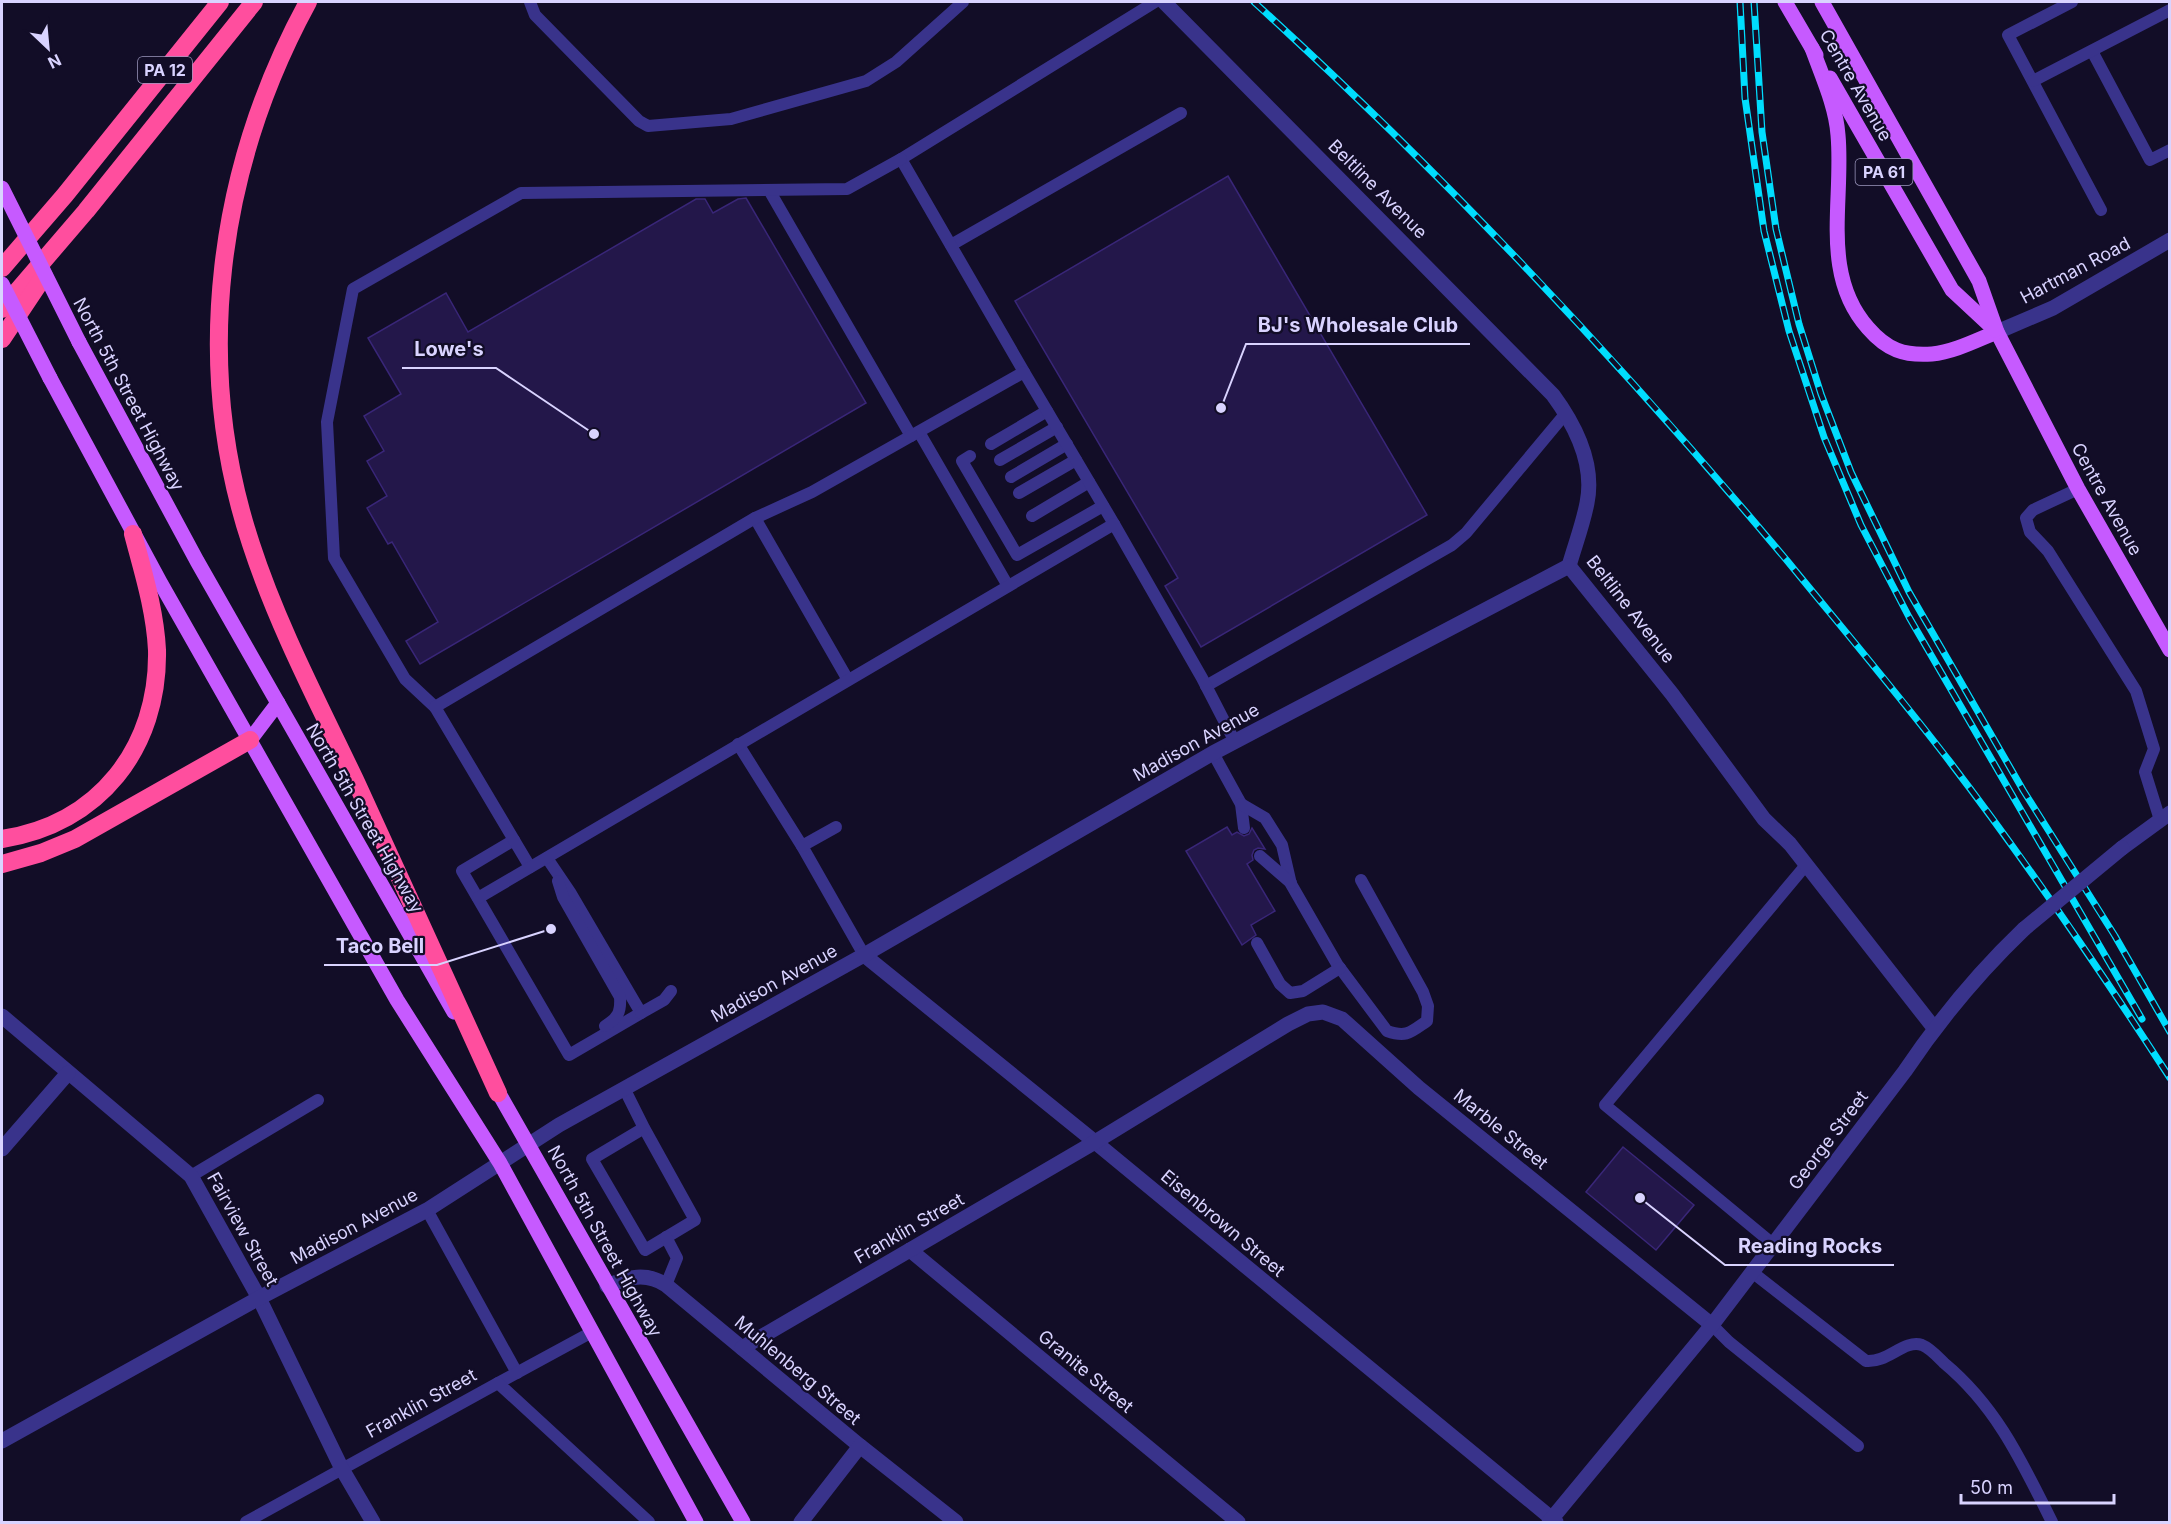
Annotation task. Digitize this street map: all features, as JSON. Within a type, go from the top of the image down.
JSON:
[{"type":"highway","name":"PA 12","points":[[2,268],[65,195],[220,2]]},
{"type":"highway","name":"PA 12","points":[[2,309],[86,212],[254,2]]},
{"type":"highway","points":[[308,2],[274,69],[248,141],[224,250],[220,287],[219,357],[223,413],[232,470],[250,542],[276,612],[423,925],[498,1093]]},
{"type":"highway","points":[[2,339],[86,212]]},
{"type":"highway","points":[[2,839],[42,829],[79,811],[115,778],[142,736],[155,688],[157,649],[150,598],[133,534]]},
{"type":"highway","points":[[2,864],[41,854],[75,839],[250,740]]},
{"type":"main road","name":"Centre Avenue","points":[[1785,2],[1952,290],[1997,332]]},
{"type":"main road","name":"Centre Avenue","points":[[1822,2],[1979,281],[1997,332],[2078,489],[2169,650]]},
{"type":"main road","points":[[1812,48],[1838,132],[1838,259],[1845,291],[1857,314],[1881,341],[1893,350],[1905,353],[1946,352],[1997,332]]},
{"type":"main road","name":"North 5th Street Highway","points":[[2,188],[79,342],[148,472],[607,1286],[743,1522]]},
{"type":"main road","points":[[2,284],[133,534],[397,1000],[500,1163],[696,1522]]},
{"type":"main road","points":[[250,740],[278,703]]},
{"type":"street","name":"Beltline Avenue","points":[[1164,2],[1553,394],[1578,437],[1587,468],[1588,501],[1569,566],[1672,694],[1764,819],[1790,844],[1934,1028]]},
{"type":"street","name":"Hartman Road","points":[[1997,332],[2053,308],[2169,240]]},
{"type":"street","name":"Madison Avenue","points":[[2,1441],[259,1298],[427,1210],[559,1125],[864,955],[1213,753],[1569,566]]},
{"type":"street","name":"George Street","points":[[1552,1521],[1712,1325],[1905,1071],[1934,1028],[1980,974],[2024,929],[2122,848],[2165,816]]},
{"type":"street","name":"Eisenbrown Street","points":[[864,955],[1095,1142],[1552,1521]]},
{"type":"street","name":"Marble Street","points":[[1095,1142],[1288,1024],[1308,1014],[1323,1012],[1342,1019],[1419,1088],[1712,1325]]},
{"type":"street","name":"Fairview Street","points":[[2,1016],[191,1176],[259,1298],[342,1469],[373,1522]]},
{"type":"street","points":[[2,1149],[69,1073]]},
{"type":"street","name":"Franklin Street","points":[[742,1348],[1095,1142]]},
{"type":"street","name":"Granite Street","points":[[910,1250],[1239,1522]]},
{"type":"street","name":"Muhlenberg Street","points":[[607,1286],[632,1277],[644,1276],[666,1285],[860,1446],[956,1522]]},
{"type":"street","points":[[801,1522],[860,1446]]},
{"type":"lane","points":[[530,2],[535,15],[639,120],[648,126],[731,119],[866,81],[897,62],[963,2]]},
{"type":"lane","points":[[530,867],[435,707],[405,679],[334,558],[327,422],[353,289],[521,193],[847,189],[901,159],[1155,2]]},
{"type":"lane","points":[[2072,2],[2008,35],[2101,210]]},
{"type":"lane","points":[[2033,81],[2169,10]]},
{"type":"lane","points":[[2092,51],[2150,160],[2169,150]]},
{"type":"lane","points":[[951,245],[1181,114]]},
{"type":"lane","points":[[901,159],[1114,524],[1206,686],[1235,742]]},
{"type":"lane","points":[[769,190],[1008,586]]},
{"type":"lane","points":[[435,707],[755,518],[812,492],[1024,372]]},
{"type":"lane","points":[[991,444],[1047,411]]},
{"type":"lane","points":[[1206,686],[1452,545],[1466,533],[1566,413]]},
{"type":"lane","points":[[1000,460],[1057,427]]},
{"type":"lane","points":[[1011,477],[1066,444]]},
{"type":"lane","points":[[970,456],[962,461],[975,475],[995,508],[1017,555],[1103,506]]},
{"type":"lane","points":[[1019,493],[1076,460]]},
{"type":"lane","points":[[1032,516],[1089,482]]},
{"type":"lane","points":[[2078,489],[2033,510],[2026,518],[2031,531],[2048,551],[2136,691],[2154,749],[2145,772],[2165,816]]},
{"type":"lane","points":[[755,518],[848,680]]},
{"type":"lane","points":[[478,898],[1114,524]]},
{"type":"lane","points":[[979,535],[1004,528]]},
{"type":"lane","points":[[738,744],[802,846],[864,955]]},
{"type":"lane","points":[[1213,753],[1241,804],[1244,828]]},
{"type":"lane","points":[[1241,804],[1265,818],[1282,845],[1291,884],[1340,968],[1387,1031],[1400,1036],[1407,1035],[1427,1021],[1428,1006],[1423,992],[1361,880]]},
{"type":"lane","points":[[802,846],[836,827]]},
{"type":"lane","points":[[514,840],[462,871],[569,1055],[664,1000],[671,992]]},
{"type":"lane","points":[[1260,856],[1291,884]]},
{"type":"lane","points":[[547,858],[570,891],[641,1013]]},
{"type":"lane","points":[[1773,1244],[1605,1105],[1806,865]]},
{"type":"lane","points":[[556,873],[563,897],[620,997],[621,1009],[616,1020],[590,1034],[586,1045]]},
{"type":"lane","points":[[1257,943],[1280,984],[1290,993],[1303,991],[1340,968]]},
{"type":"lane","points":[[624,1088],[694,1220],[645,1250],[592,1159],[644,1128]]},
{"type":"lane","points":[[191,1176],[318,1100]]},
{"type":"lane","points":[[427,1210],[517,1372]]},
{"type":"lane","points":[[666,1237],[677,1258],[666,1285]]},
{"type":"lane","points":[[1752,1272],[1866,1361],[1876,1362],[1905,1347],[1915,1345],[1924,1346],[1938,1357],[1952,1369],[1994,1416],[2016,1449],[2052,1522]]},
{"type":"lane","name":"Marble Street","points":[[1712,1325],[1729,1342],[1858,1446]]},
{"type":"lane","points":[[498,1383],[592,1332]]},
{"type":"lane","name":"Franklin Street","points":[[246,1522],[498,1383],[649,1522]]},
{"type":"building","points":[[1228,176],[1427,515],[1201,647],[1165,586],[1178,578],[1015,301]]},
{"type":"building","points":[[746,198],[866,403],[420,664],[406,641],[438,622],[392,542],[388,544],[367,508],[387,496],[367,461],[384,451],[364,416],[401,394],[368,338],[446,293],[468,332],[696,199],[705,199],[713,213],[738,199]]},
{"type":"building","points":[[1227,827],[1232,835],[1237,832],[1244,836],[1249,834],[1252,828],[1265,849],[1254,850],[1253,860],[1247,864],[1275,911],[1251,925],[1256,935],[1242,945],[1186,851]]},
{"type":"building","points":[[1623,1147],[1694,1205],[1656,1250],[1586,1192]]},
{"type":"railway","points":[[1254,2],[1395,135],[1531,274],[1662,416],[1789,563],[1979,800],[2063,918],[2170,1078]]},
{"type":"railway","points":[[1740,2],[1745,98],[1764,231],[1789,331],[1824,437],[1861,525],[1909,617],[2142,1019]]},
{"type":"railway","points":[[1754,2],[1762,132],[1776,229],[1799,324],[1821,394],[1851,472],[1909,592],[2023,790],[2115,936],[2170,1032]]},
{"type":"place","name":"BJ's Wholesale Club","points":[[1221,408]]},
{"type":"place","name":"Lowe's","points":[[594,434]]},
{"type":"place","name":"Taco Bell","points":[[551,929]]},
{"type":"place","name":"Reading Rocks","points":[[1640,1198]]}]
